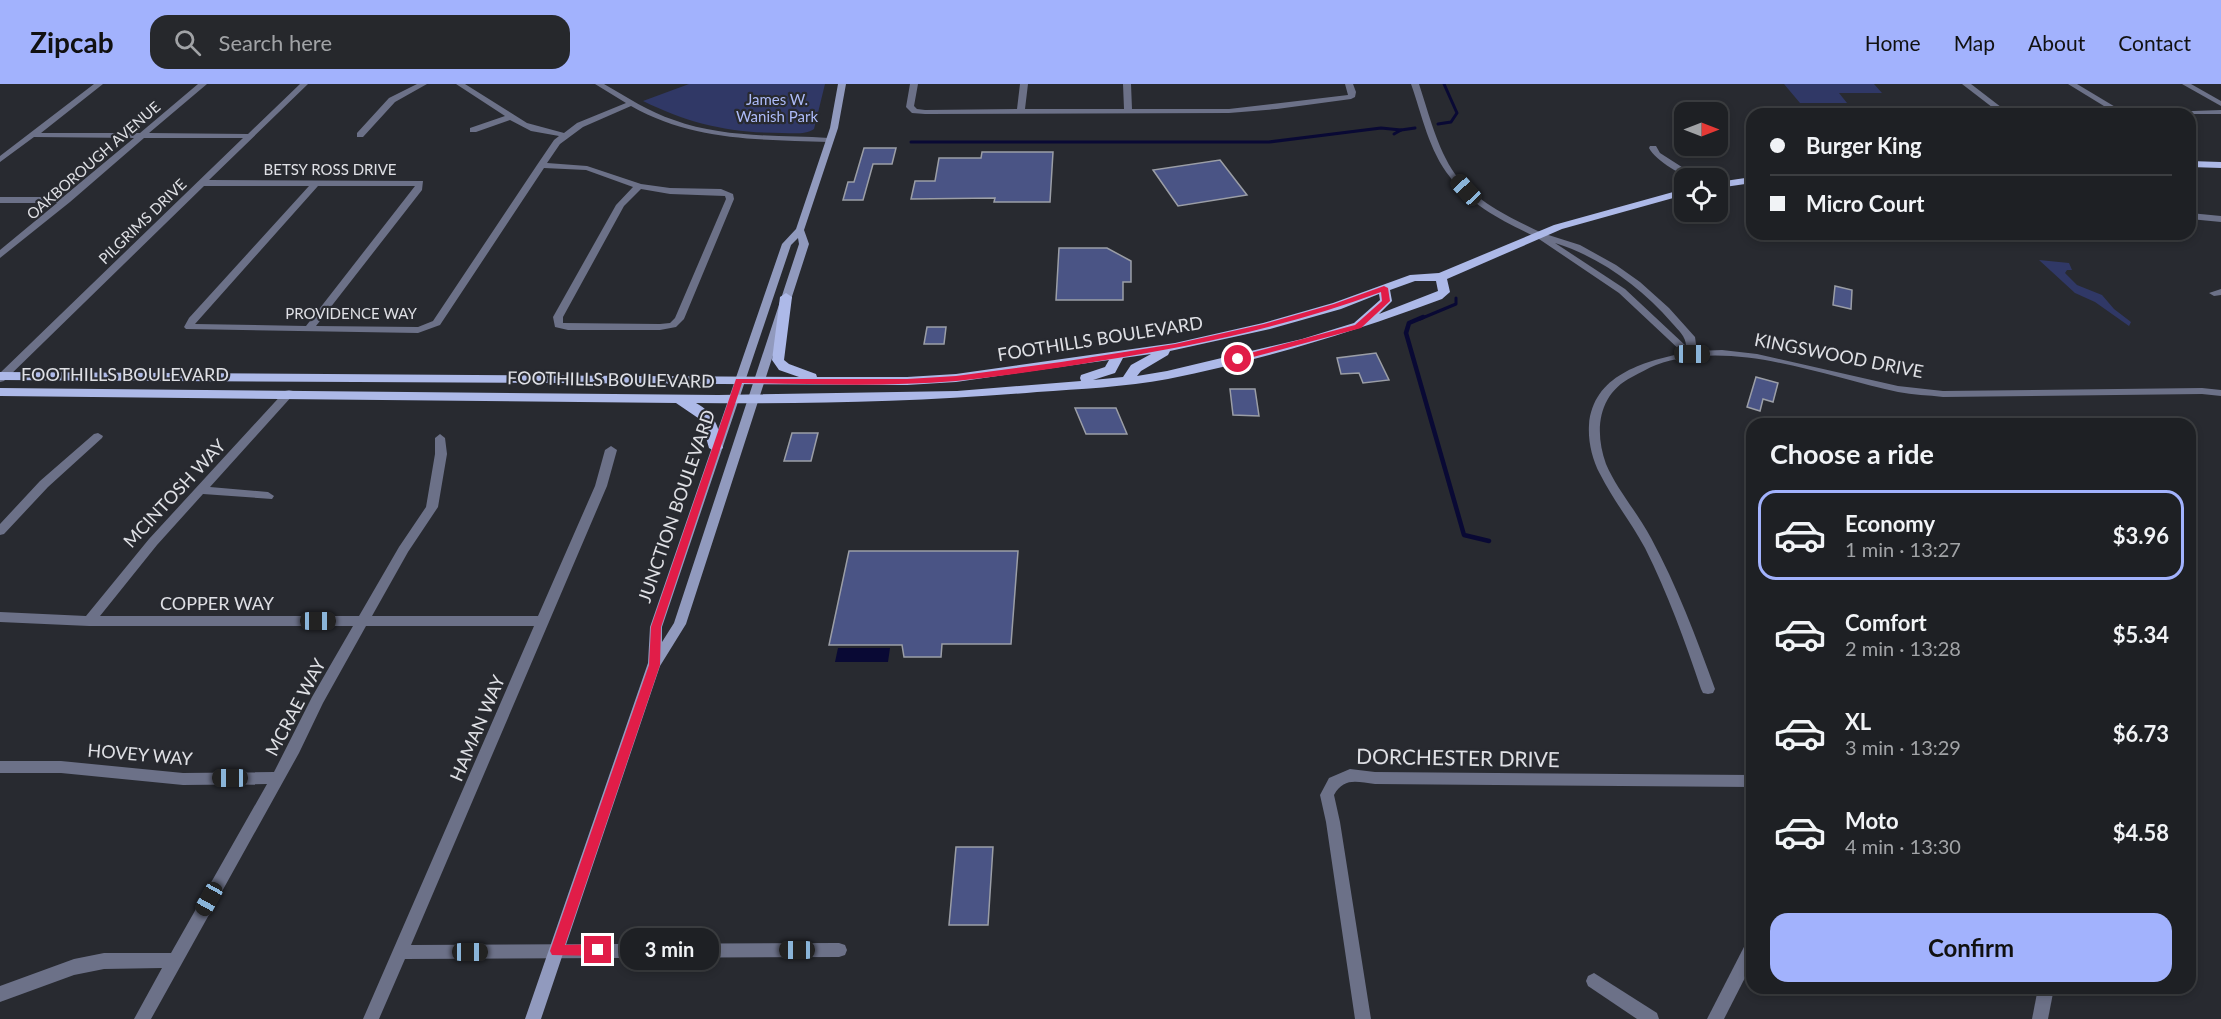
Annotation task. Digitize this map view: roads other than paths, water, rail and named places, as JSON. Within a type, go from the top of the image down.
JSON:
[{"type":"main road","name":"JUNCTION BOULEVARD","points":[[654,665],[656,627],[787,244],[800,230],[829,140],[842,84]]},
{"type":"main road","points":[[2196,165],[2221,165]]},
{"type":"main road","points":[[1728,184],[1746,181]]},
{"type":"main road","name":"FOOTHILLS BOULEVARD","points":[[1,377],[739,381],[907,381],[956,378],[1175,346],[1292,319],[1414,277],[1441,277],[1539,235],[1600,214],[1674,195]]},
{"type":"main road","name":"JUNCTION BOULEVARD","points":[[533,1019],[654,665],[680,624],[804,244],[800,230]]},
{"type":"main road","name":"FOOTHILLS BOULEVARD","points":[[0,392],[752,399],[927,396],[1127,381],[1222,363],[1358,327],[1442,294],[1444,290],[1441,277]]},
{"type":"main road","points":[[1358,327],[1386,301],[1384,288]]},
{"type":"main road","points":[[786,297],[778,360],[784,367],[795,372],[826,381]]},
{"type":"main road","points":[[1127,381],[1136,368],[1175,346]]},
{"type":"main road","points":[[1060,386],[1110,370],[1118,356]]},
{"type":"main road","points":[[673,399],[703,411],[710,420],[716,448]]},
{"type":"street","points":[[0,160],[99,84]]},
{"type":"street","name":"OAKBOROUGH AVENUE","points":[[0,255],[203,84]]},
{"type":"street","name":"PILGRIMS DRIVE","points":[[1,377],[304,84]]},
{"type":"street","points":[[360,135],[392,100],[423,84]]},
{"type":"street","points":[[460,84],[510,117],[534,129],[564,135]]},
{"type":"street","points":[[599,84],[666,121],[707,132],[752,138],[829,140]]},
{"type":"street","points":[[914,84],[910,107],[915,111],[1229,111],[1351,97],[1349,84]]},
{"type":"street","points":[[1021,111],[1024,84]]},
{"type":"street","points":[[1127,84],[1128,111]]},
{"type":"street","points":[[1415,84],[1443,159],[1452,175],[1480,201],[1510,221],[1539,235],[1577,247],[1613,267],[1637,284],[1666,310],[1691,339],[1692,354]]},
{"type":"street","points":[[1966,84],[1998,108]]},
{"type":"street","points":[[2072,84],[2113,108]]},
{"type":"street","points":[[2186,84],[2221,104]]},
{"type":"street","name":"PROVIDENCE WAY","points":[[316,183],[192,320],[189,327],[418,330],[437,323],[541,165],[564,135],[595,117],[632,103]]},
{"type":"street","points":[[2196,113],[2221,112]]},
{"type":"street","points":[[473,130],[510,117]]},
{"type":"street","points":[[33,135],[250,136]]},
{"type":"street","points":[[1653,148],[1657,155],[1676,168]]},
{"type":"street","points":[[541,165],[587,168],[639,186],[670,191],[721,192],[729,194],[730,199],[679,319],[672,325],[660,327],[568,327],[558,325],[558,318],[620,205],[639,186]]},
{"type":"street","name":"BETSY ROSS DRIVE","points":[[201,183],[420,183],[419,188],[309,328]]},
{"type":"street","points":[[0,200],[67,200]]},
{"type":"street","points":[[2196,217],[2221,219]]},
{"type":"street","points":[[1539,235],[1565,255],[1622,291],[1648,312],[1674,342],[1692,354]]},
{"type":"street","name":"KINGSWOOD DRIVE","points":[[1708,689],[1671,588],[1641,529],[1602,465],[1593,438],[1599,401],[1611,384],[1634,370],[1661,359],[1692,354],[1732,354],[1768,358],[1901,390],[1943,394],[2202,391],[2221,393]]},
{"type":"street","name":"MCINTOSH WAY","points":[[89,621],[153,542],[289,393]]},
{"type":"street","points":[[0,531],[51,477],[98,436]]},
{"type":"street","name":"MCRAE WAY","points":[[142,1019],[403,550],[432,507],[441,454],[440,438]]},
{"type":"street","name":"HAMAN WAY","points":[[371,1019],[601,486],[609,466],[611,450]]},
{"type":"street","points":[[201,490],[268,496]]},
{"type":"street","name":"COPPER WAY","points":[[0,616],[89,621],[542,621]]},
{"type":"street","name":"HOVEY WAY","points":[[0,767],[62,767],[183,779],[278,778]]},
{"type":"street","name":"DORCHESTER DRIVE","points":[[1363,1019],[1327,795],[1334,782],[1350,775],[1376,778],[1746,784]]},
{"type":"street","points":[[400,952],[839,950]]},
{"type":"street","points":[[0,994],[74,967],[104,961],[175,960]]},
{"type":"street","points":[[1715,1019],[1746,960]]},
{"type":"street","points":[[1594,981],[1651,1019]]},
{"type":"street","points":[[2040,1019],[2045,994]]},
{"type":"waterway","points":[[1438,124],[1451,122],[1457,113],[1444,84]]},
{"type":"waterway","points":[[911,142],[1269,142],[1381,128],[1401,130]]},
{"type":"waterway","points":[[1401,130],[1415,128]]},
{"type":"waterway","points":[[1394,134],[1401,130]]},
{"type":"waterway","points":[[1420,319],[1456,304],[1456,298]]},
{"type":"waterway","points":[[1423,317],[1409,323],[1406,333],[1464,535],[1489,541]]},
{"type":"park label","name":"James W. Wanish Park","points":[[777,108]]}]
